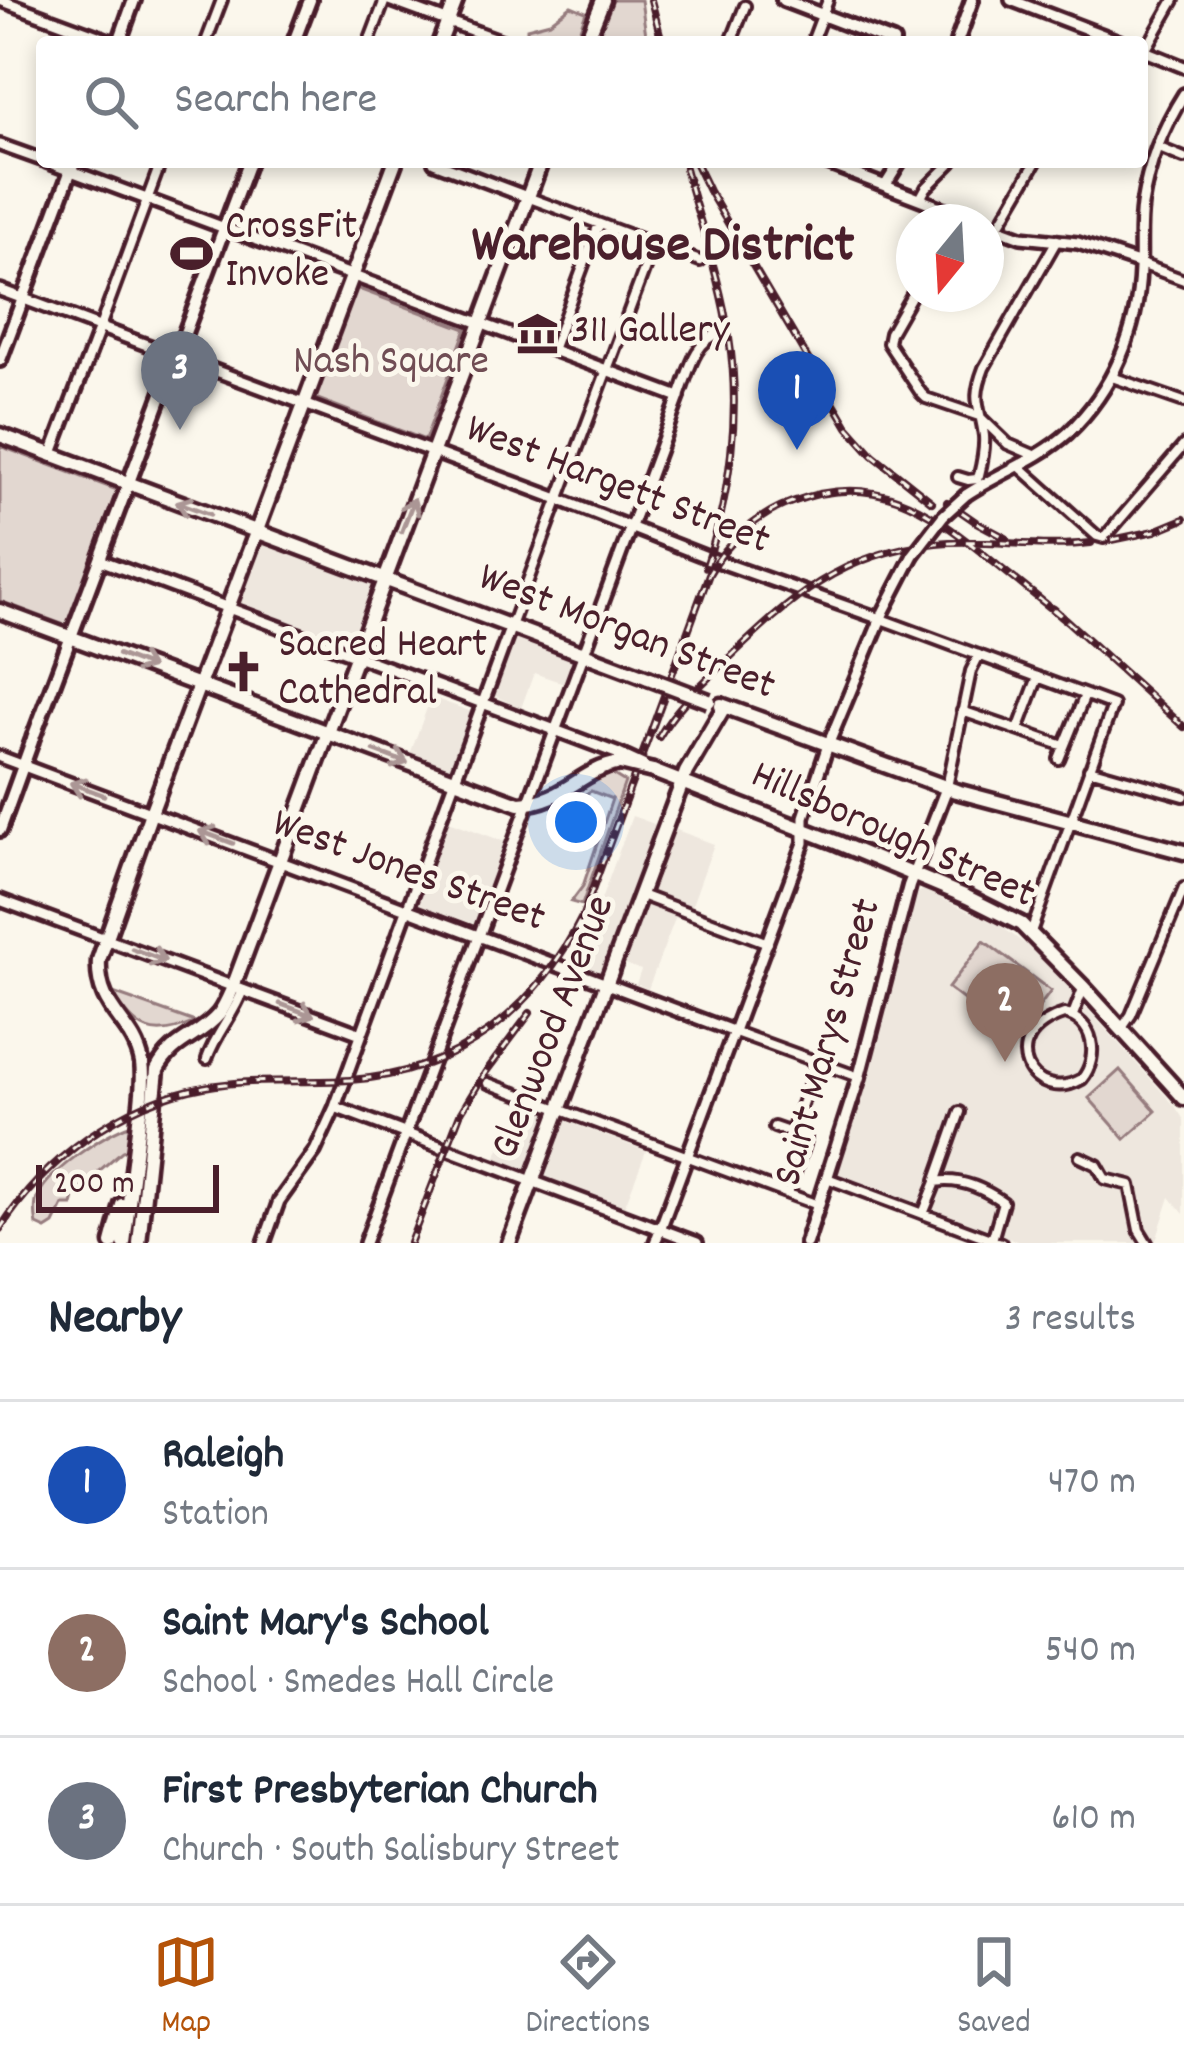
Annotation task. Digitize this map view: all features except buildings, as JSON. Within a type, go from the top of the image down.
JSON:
[{"type":"main road","points":[[119,36],[134,0]]},
{"type":"main road","points":[[296,36],[310,0]]},
{"type":"main road","points":[[442,36],[456,0]]},
{"type":"main road","points":[[588,36],[603,0]]},
{"type":"main road","points":[[783,0],[877,36]]},
{"type":"main road","points":[[959,36],[972,0]]},
{"type":"main road","points":[[0,360],[71,168]]},
{"type":"main road","points":[[0,830],[247,168]]},
{"type":"main road","points":[[139,1243],[149,1080],[136,1043],[106,1002],[98,980],[99,960],[393,168]]},
{"type":"main road","points":[[124,1243],[149,1080],[179,1042],[214,1019],[238,988],[280,861],[539,168]]},
{"type":"main road","name":"West Morgan Street","points":[[0,435],[947,788],[1184,852]]},
{"type":"main road","points":[[0,610],[512,802],[555,797],[617,759]]},
{"type":"main road","name":"Glenwood Avenue","points":[[509,1243],[682,782],[724,707]]},
{"type":"main road","name":"Hillsborough Street","points":[[617,759],[991,908],[1031,932],[1184,1099]]},
{"type":"main road","name":"Saint Marys Street","points":[[806,1243],[859,1077],[914,875],[947,788]]},
{"type":"main road","points":[[112,1243],[134,1164]]},
{"type":"street","points":[[0,0],[100,36]]},
{"type":"street","points":[[208,36],[222,0]]},
{"type":"street","points":[[372,36],[387,0],[488,36]]},
{"type":"street","points":[[814,36],[828,0]]},
{"type":"street","points":[[1011,0],[1105,36]]},
{"type":"street","points":[[1148,43],[1174,0]]},
{"type":"street","points":[[733,36],[745,6]]},
{"type":"street","points":[[1148,53],[1184,67]]},
{"type":"street","points":[[656,1243],[805,840],[804,817],[828,745],[880,619],[914,555],[943,515],[966,495],[1061,439],[1112,377],[1137,306],[1141,209],[1157,147],[1184,94]]},
{"type":"street","points":[[1148,143],[1184,158]]},
{"type":"street","points":[[0,145],[36,158]]},
{"type":"street","points":[[76,168],[147,200],[680,397]]},
{"type":"street","points":[[51,456],[159,168]]},
{"type":"street","points":[[450,168],[700,261]]},
{"type":"street","points":[[838,168],[923,194],[936,204]]},
{"type":"street","points":[[885,186],[896,168]]},
{"type":"street","points":[[923,194],[947,168]]},
{"type":"street","points":[[1004,204],[1031,168]]},
{"type":"street","points":[[552,350],[599,224]]},
{"type":"street","points":[[1004,230],[1033,239],[1057,239],[1184,280]]},
{"type":"street","points":[[958,476],[974,480],[979,475],[984,434],[975,398],[984,368],[1057,239]]},
{"type":"street","points":[[264,1243],[279,1201],[314,1151],[335,1107],[654,244]]},
{"type":"street","name":"West Hargett Street","points":[[0,290],[1113,705],[1089,769]]},
{"type":"street","points":[[902,312],[890,333],[890,348],[926,398],[979,416],[1008,444],[1036,456]]},
{"type":"street","points":[[365,1243],[680,397],[701,344],[720,333]]},
{"type":"street","points":[[1112,377],[1184,402]]},
{"type":"street","points":[[1019,466],[1104,538],[1184,445]]},
{"type":"street","name":"Hillsborough Street","points":[[100,560],[556,730],[617,759]]},
{"type":"street","name":"Saint Marys Street","points":[[947,788],[971,671],[979,656]]},
{"type":"street","points":[[1018,730],[1038,677]]},
{"type":"street","points":[[1059,759],[1085,695]]},
{"type":"street","points":[[962,711],[1064,746]]},
{"type":"street","name":"West Jones Street","points":[[0,757],[859,1077]]},
{"type":"street","points":[[1031,932],[1089,769],[1184,796]]},
{"type":"street","points":[[1121,1029],[1184,889]]},
{"type":"street","points":[[641,895],[768,943]]},
{"type":"street","points":[[0,900],[361,1034]]},
{"type":"street","points":[[207,1058],[217,1031],[232,1015],[238,988]]},
{"type":"street","points":[[1073,1015],[1084,988]]},
{"type":"street","points":[[1073,1015],[1090,1039],[1089,1071],[1074,1084],[1062,1086],[1030,1073],[1024,1054],[1030,1038],[1054,1017],[1073,1015]]},
{"type":"street","points":[[791,1133],[818,1062]]},
{"type":"street","points":[[488,1083],[818,1205]]},
{"type":"street","points":[[335,1107],[698,1243]]},
{"type":"street","points":[[923,1214],[960,1112]]},
{"type":"street","points":[[775,1127],[806,1138],[788,1194]]},
{"type":"street","points":[[1080,1157],[1097,1165],[1105,1179],[1130,1185],[1139,1230],[1147,1243]]},
{"type":"street","points":[[827,1178],[996,1241],[1003,1202],[999,1198],[968,1184],[936,1182]]},
{"type":"shaded area","points":[[262,540],[375,582],[353,644],[238,603]]},
{"type":"shaded area","points":[[515,635],[576,657],[566,684],[534,673],[521,708],[493,695]]},
{"type":"shaded area","points":[[431,697],[472,712],[449,772],[409,757]]},
{"type":"shaded area","points":[[632,816],[657,825],[602,973],[577,965]]},
{"type":"shaded area","points":[[449,821],[505,842],[475,924],[418,904]]},
{"type":"shaded area","points":[[671,828],[714,844],[692,905],[681,903],[648,989],[636,984],[641,970],[625,964]]},
{"type":"shaded area","points":[[923,890],[999,925],[1036,952],[1175,1106],[1184,1120],[1184,1214],[1170,1197],[1155,1243],[1022,1243],[836,1174],[870,1069],[900,948]]},
{"type":"shaded area","points":[[529,1104],[551,1112],[528,1171],[495,1159],[507,1129],[518,1133]]},
{"type":"shaded area","points":[[566,1121],[646,1151],[623,1210],[545,1180]]},
{"type":"green space","points":[[613,0],[641,0],[646,36],[599,36]]},
{"type":"green space","points":[[571,6],[586,12],[577,36],[532,36],[527,31]]},
{"type":"green space","name":"Nash Square","points":[[356,288],[466,329],[425,440],[315,398]]},
{"type":"green space","points":[[0,446],[117,490],[67,626],[0,601]]},
{"type":"green space","points":[[612,774],[625,782],[582,905],[571,902],[583,886],[612,799],[591,791],[574,801],[571,797],[594,778]]},
{"type":"green space","points":[[984,941],[1051,991],[1015,1039],[948,988]]},
{"type":"green space","points":[[113,993],[195,1022],[167,1031],[146,1029],[129,1016]]},
{"type":"green space","points":[[1120,1070],[1156,1111],[1125,1139],[1089,1098]]},
{"type":"green space","points":[[132,1124],[129,1149],[85,1183],[72,1205],[63,1205],[54,1224],[46,1229],[37,1225],[37,1199],[54,1175],[94,1144]]},
{"type":"railway","points":[[651,0],[660,36]]},
{"type":"railway","points":[[685,168],[721,295],[734,395],[731,454],[706,567]]},
{"type":"railway","points":[[698,168],[848,427],[873,455],[932,502]]},
{"type":"railway","points":[[0,1229],[62,1157],[143,1106],[222,1084],[389,1075],[459,1050],[517,1007],[542,980],[583,915],[709,574],[734,540],[767,514],[821,493],[848,490],[897,499],[964,538],[1067,621]]},
{"type":"railway","points":[[947,502],[1006,538]]},
{"type":"railway","points":[[1112,540],[1184,519]]},
{"type":"railway","points":[[659,737],[689,697],[749,639],[796,599],[845,568],[902,548],[936,543],[1091,543]]},
{"type":"railway","points":[[1054,609],[1184,727]]},
{"type":"railway","points":[[410,1243],[460,1114],[530,1013]]},
{"type":"place","name":"CrossFit Invoke","points":[[191,253]]},
{"type":"place","name":"311 Gallery","points":[[537,333]]},
{"type":"place","name":"First Presbyterian Church","points":[[180,430]]},
{"type":"place","name":"Raleigh","points":[[797,450]]},
{"type":"place","name":"Sacred Heart Cathedral","points":[[244,671]]},
{"type":"place","name":"Saint Mary's School","points":[[1005,1062]]},
{"type":"district","name":"Warehouse District","points":[[663,248]]}]
